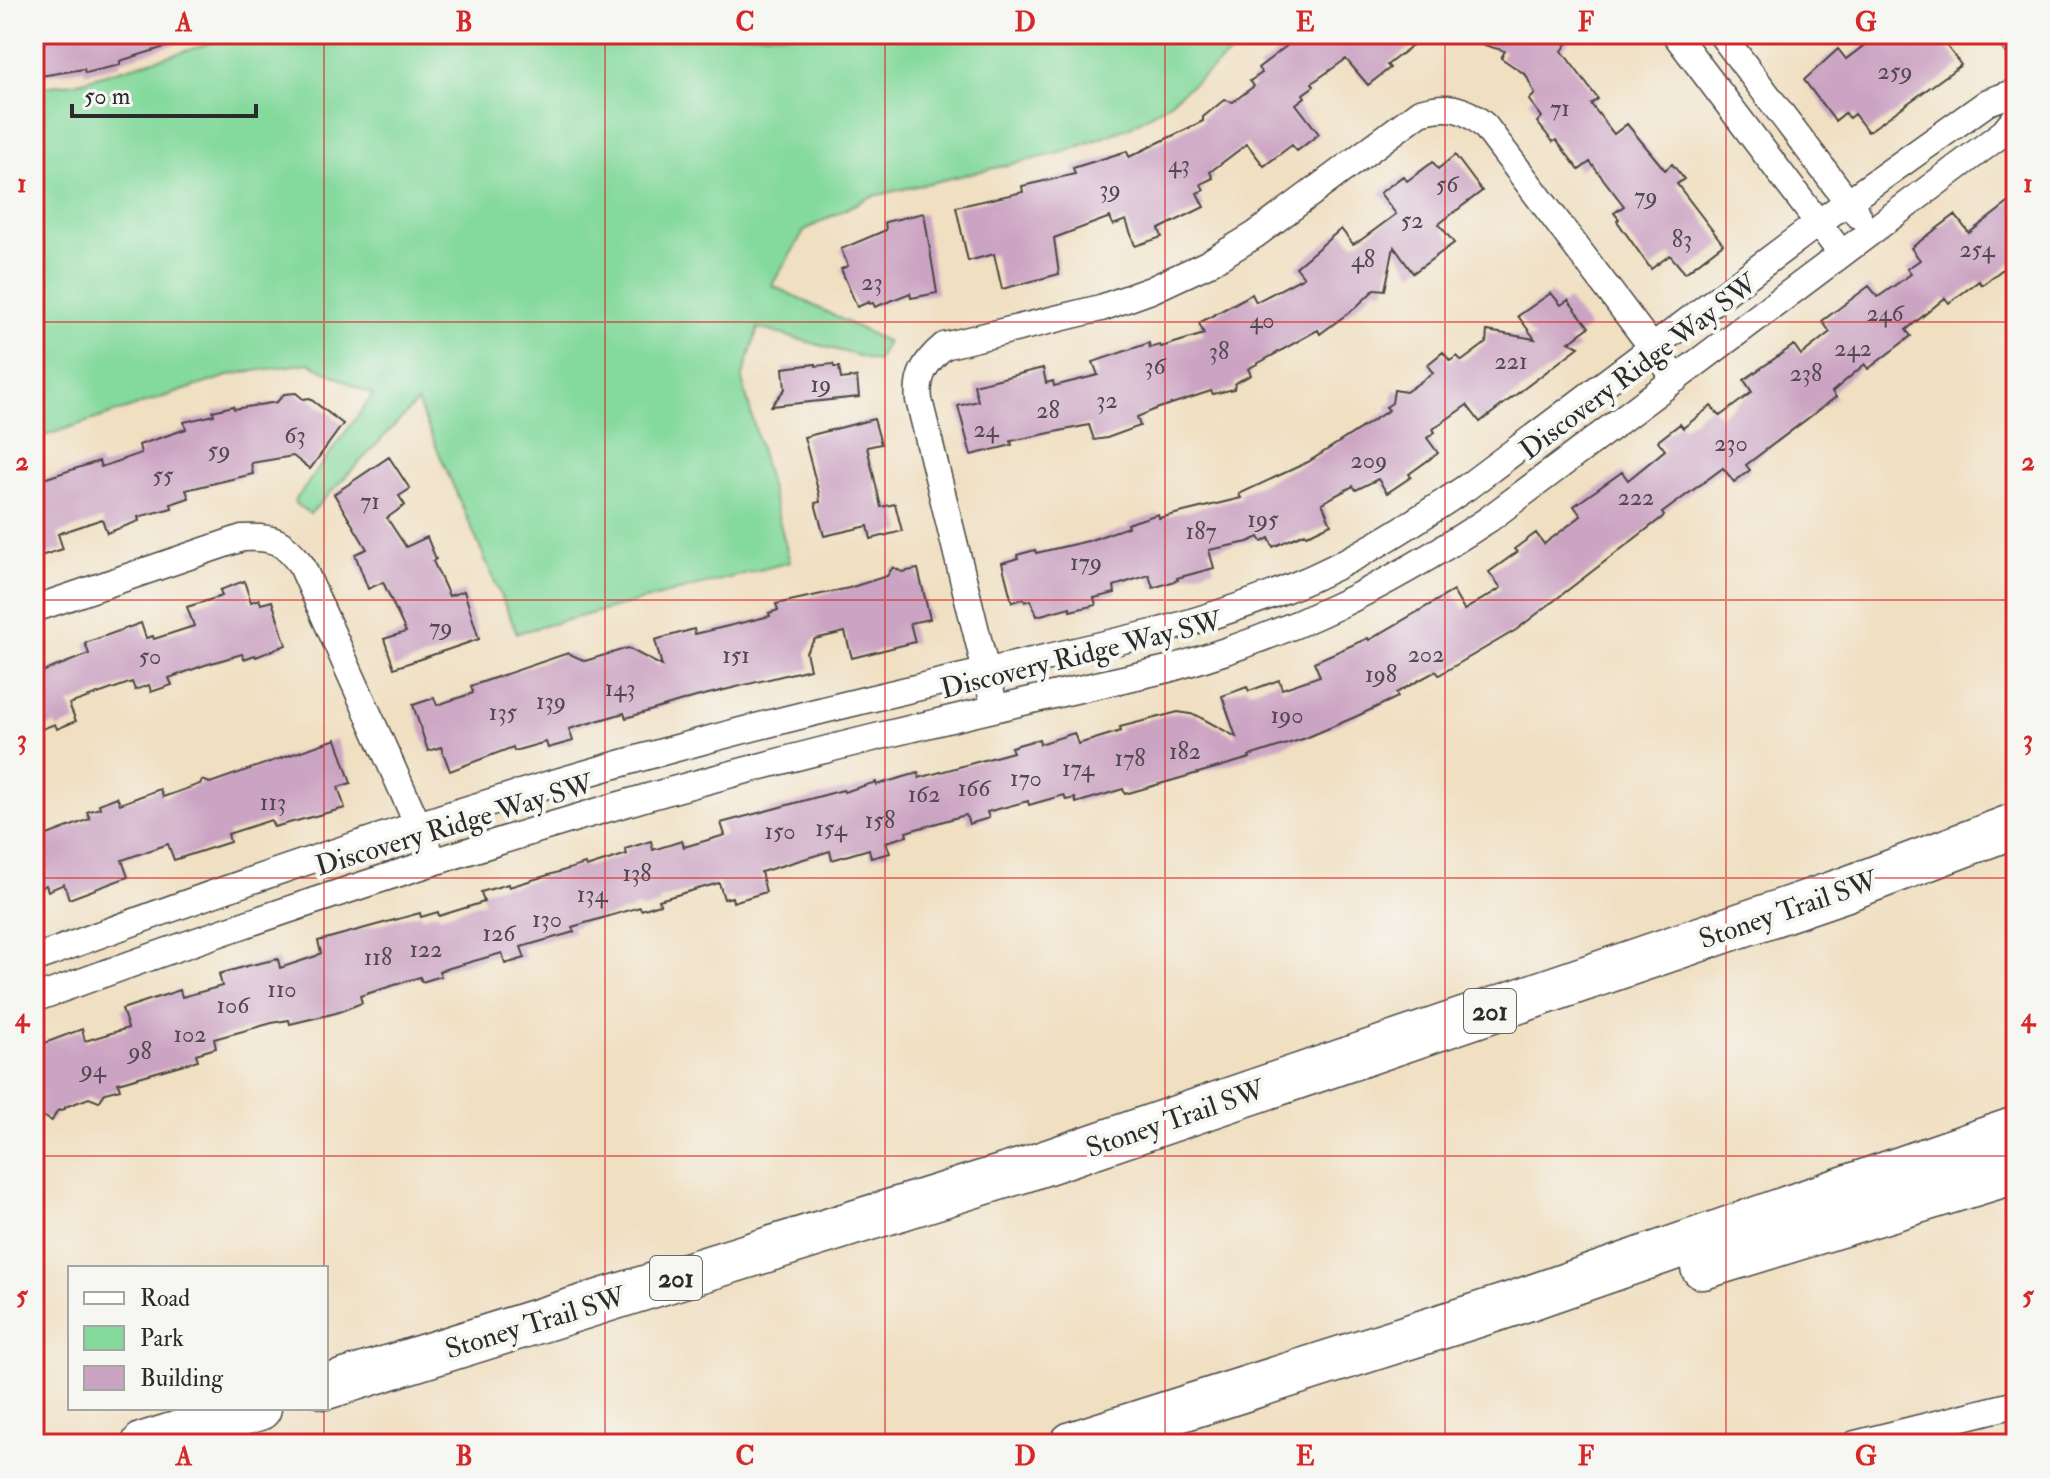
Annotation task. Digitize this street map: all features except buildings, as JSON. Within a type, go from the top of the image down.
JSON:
[{"type":"highway","points":[[1952,851],[2016,802]]},
{"type":"highway","name":"Stoney Trail SW","points":[[328,1386],[1027,1169],[1844,890],[2016,825]]},
{"type":"highway","points":[[1072,1444],[1509,1305],[2016,1129]]},
{"type":"highway","points":[[1509,1305],[1653,1283],[2016,1171]]},
{"type":"highway","points":[[144,1444],[253,1410]]},
{"type":"street","points":[[1675,34],[1841,253]]},
{"type":"street","points":[[1721,34],[1870,231]]},
{"type":"street","points":[[2008,34],[2016,44]]},
{"type":"street","name":"Discovery Ridge Way SW","points":[[34,959],[137,920],[417,825],[696,743],[1202,619],[1294,586],[1415,522],[1467,487],[1848,201],[1988,102],[2016,92]]},
{"type":"street","points":[[995,708],[919,400],[917,387],[925,365],[944,346],[1101,308],[1151,290],[1207,264],[1255,235],[1420,112],[1437,107],[1454,107],[1472,114],[1485,126],[1676,379]]},
{"type":"street","name":"Discovery Ridge Way SW","points":[[34,999],[434,861],[706,781],[995,708],[1168,669],[1215,656],[1297,626],[1408,571],[1489,519],[2004,132],[2016,117]]},
{"type":"street","points":[[34,609],[242,538],[277,540],[292,551],[302,566],[434,861]]},
{"type":"street","points":[[1343,562],[1360,597]]},
{"type":"street","points":[[696,743],[706,781]]},
{"type":"street","points":[[137,920],[151,957]]},
{"type":"street","points":[[1855,1444],[2016,1404]]},
{"type":"green space","points":[[243,34],[1256,34],[1166,105],[1130,127],[1064,152],[869,197],[805,230],[772,285],[887,342],[877,361],[758,328],[742,379],[790,562],[517,633],[417,402],[310,514],[294,502],[373,395],[309,363],[234,374],[34,439],[34,88],[75,83]]}]
